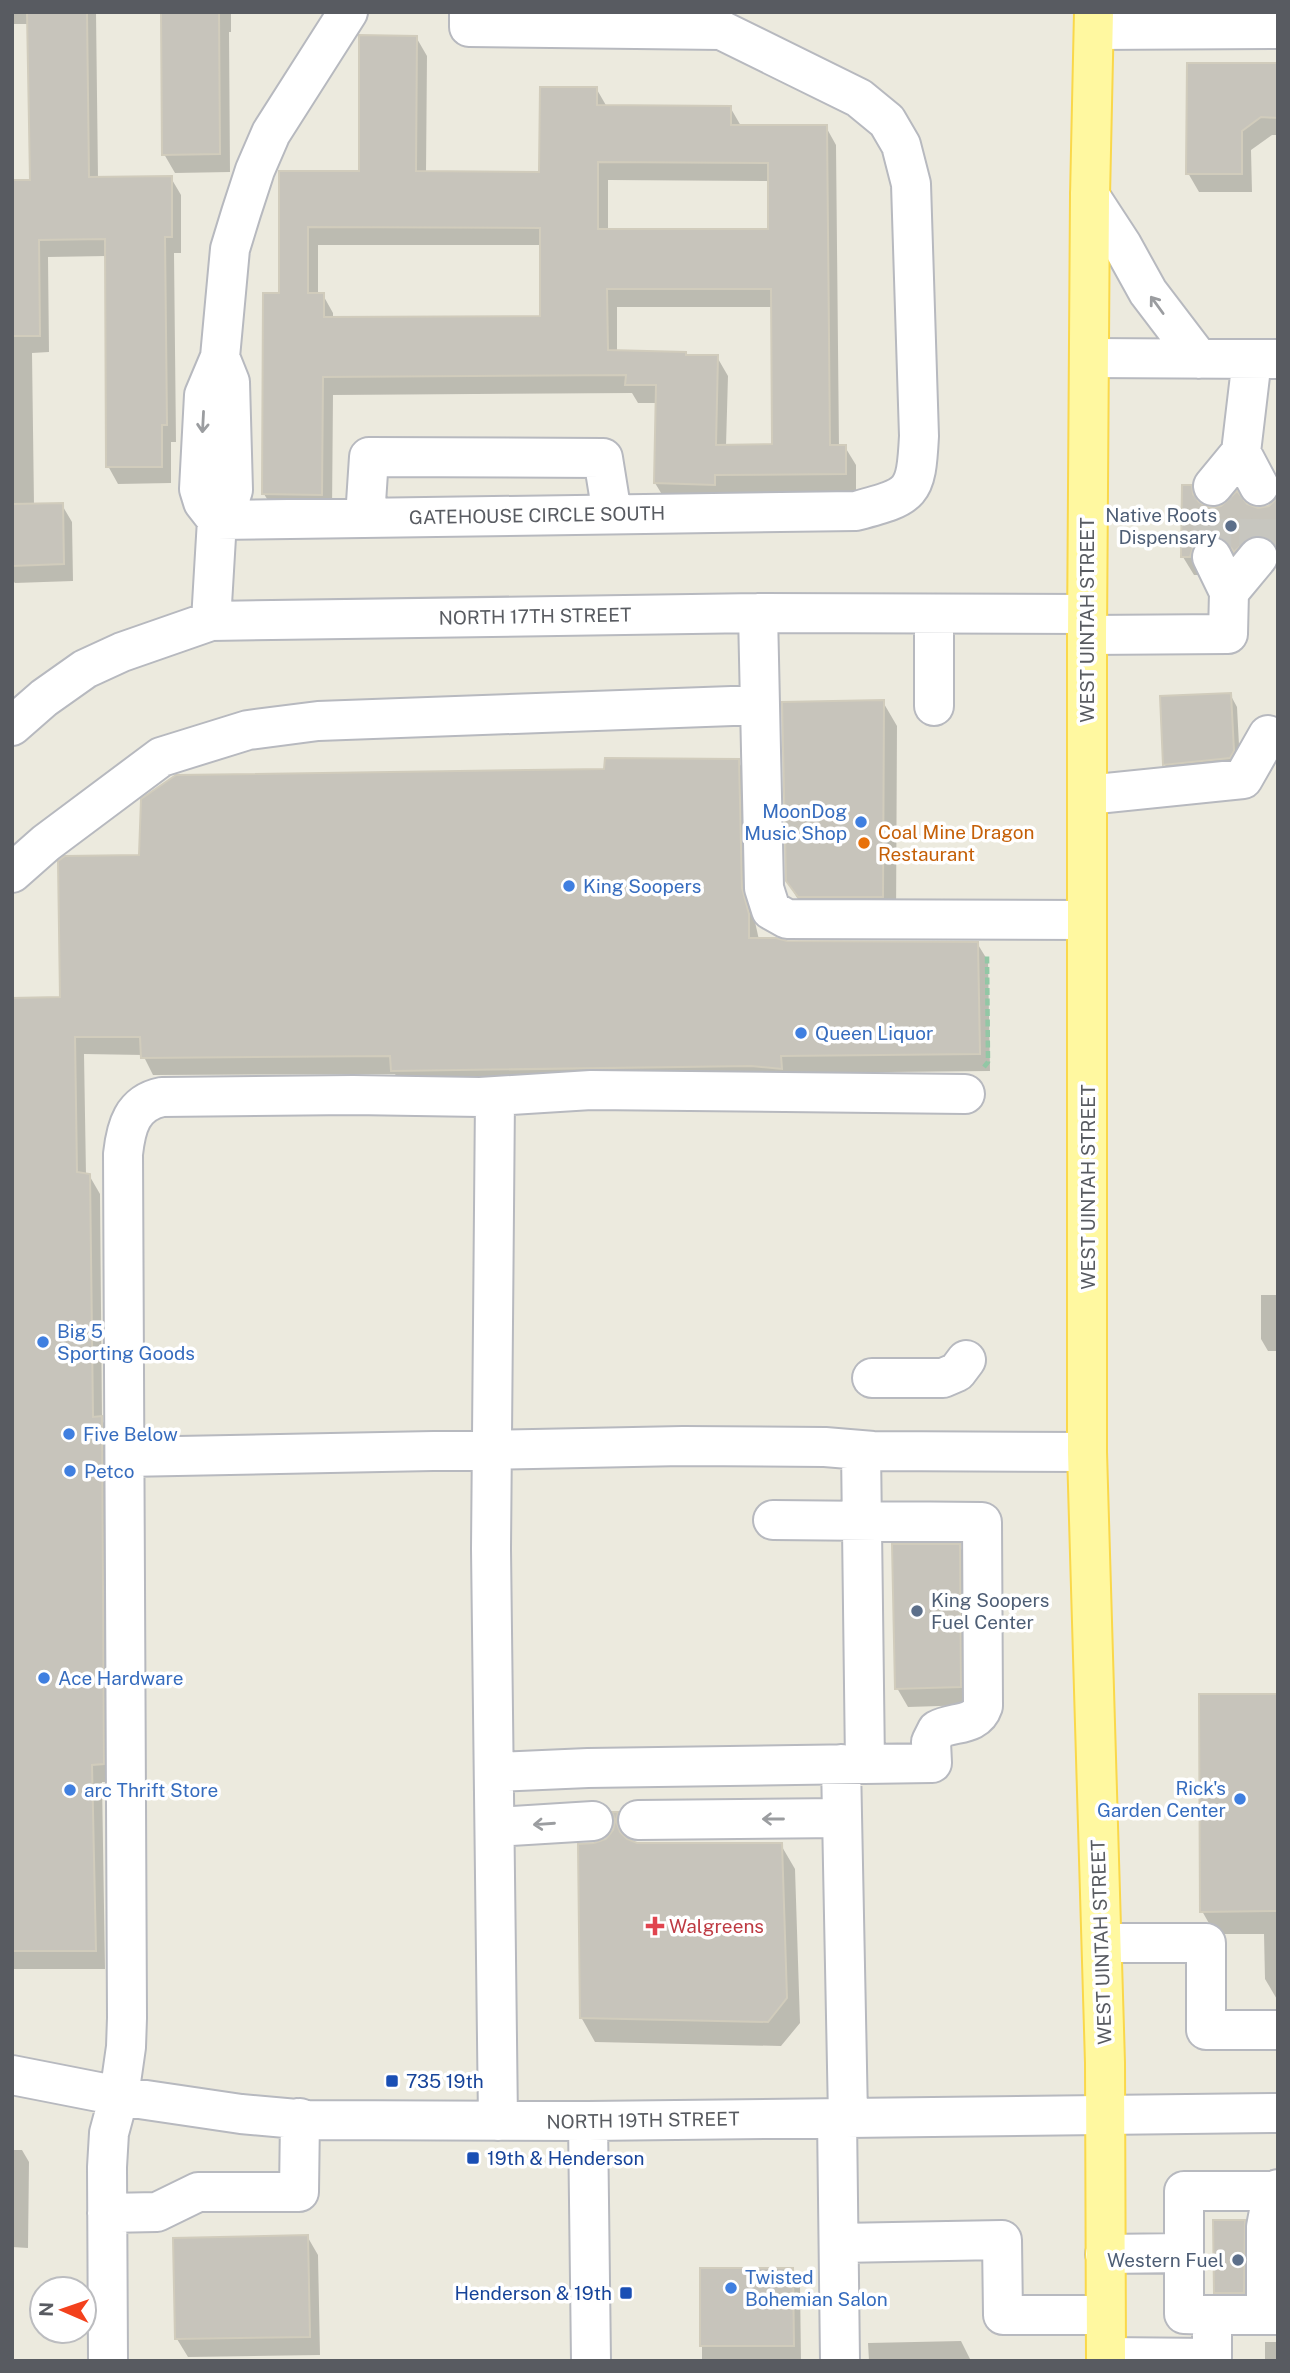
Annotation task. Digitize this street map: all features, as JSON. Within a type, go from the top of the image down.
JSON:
[{"type":"main road","name":"WEST UINTAH STREET","points":[[1094,21],[1087,625],[1087,1452],[1102,1943],[1106,2359]]},
{"type":"street","points":[[211,621],[217,520],[228,505],[233,490],[230,382],[220,357],[230,249],[254,170],[271,133],[348,12]]},
{"type":"street","points":[[469,12],[469,27],[712,21]]},
{"type":"street","name":"GATEHOUSE CIRCLE SOUTH","points":[[217,520],[856,511],[887,503],[909,491],[918,472],[919,436],[911,184],[901,145],[887,121],[859,98],[712,21]]},
{"type":"street","points":[[1094,21],[1278,29]]},
{"type":"street","points":[[1090,197],[1122,244],[1147,292],[1199,359]]},
{"type":"street","points":[[1089,358],[1265,359],[1241,452],[1213,486]]},
{"type":"street","points":[[1241,452],[1259,486]]},
{"type":"street","points":[[365,518],[369,457],[603,458],[612,514]]},
{"type":"street","points":[[1212,557],[1229,592],[1258,557]]},
{"type":"street","name":"NORTH 17TH STREET","points":[[12,726],[44,698],[85,669],[122,652],[211,621],[758,613],[934,614],[1228,635],[1229,592]]},
{"type":"street","points":[[758,613],[764,888],[771,909],[788,919],[1087,920]]},
{"type":"street","points":[[934,614],[934,706]]},
{"type":"street","points":[[12,873],[46,843],[161,757],[248,730],[318,721],[760,705]]},
{"type":"street","points":[[1087,795],[1243,779],[1268,735]]},
{"type":"street","points":[[108,2361],[109,2133],[119,2096],[126,2037],[128,1978],[123,1154],[129,1124],[136,1111],[144,1102],[162,1097],[495,1097],[591,1090],[965,1094]]},
{"type":"street","points":[[495,1097],[491,1450],[498,2121]]},
{"type":"street","points":[[872,1378],[943,1378],[957,1372],[966,1360]]},
{"type":"street","points":[[125,1457],[697,1446],[1087,1452]]},
{"type":"street","points":[[840,2361],[842,1818],[853,1764],[862,1521],[861,1450]]},
{"type":"street","points":[[494,1772],[932,1763],[931,1742],[937,1730],[968,1721],[981,1713],[983,1706],[982,1522],[773,1520]]},
{"type":"street","points":[[668,1768],[653,1820],[842,1818]]},
{"type":"street","points":[[495,1827],[593,1821]]},
{"type":"street","points":[[1102,1943],[1206,1943],[1206,2030],[1278,2030]]},
{"type":"street","name":"NORTH 19TH STREET","points":[[12,2075],[119,2096],[241,2114],[300,2118],[588,2121],[1278,2113]]},
{"type":"street","points":[[107,2214],[157,2212],[198,2192],[299,2192],[300,2118]]},
{"type":"street","points":[[588,2121],[592,2361]]},
{"type":"street","points":[[1277,2190],[1266,2227],[1272,2315],[1184,2314],[1184,2253],[1184,2191],[1277,2190]]},
{"type":"street","points":[[839,2243],[1002,2240],[1003,2315],[1105,2315]]},
{"type":"street","points":[[1105,2254],[1184,2253]]},
{"type":"street","points":[[1106,2359],[1212,2358],[1212,2315]]},
{"type":"path","points":[[965,1094],[988,1062],[986,920]]},
{"type":"building","points":[[27,12],[87,12],[89,177],[172,176],[172,237],[165,237],[167,425],[162,425],[162,467],[106,467],[105,239],[39,240],[40,336],[12,336],[12,180],[30,180]]},
{"type":"building","points":[[161,12],[219,12],[220,154],[162,155]]},
{"type":"building","points":[[359,35],[417,36],[416,171],[539,172],[540,87],[597,87],[597,105],[731,106],[731,125],[827,125],[830,445],[846,445],[846,474],[715,475],[715,485],[654,483],[656,385],[625,385],[626,375],[323,377],[322,495],[262,494],[263,293],[279,293],[279,171],[359,171]],"holes":[[[598,162],[768,163],[768,229],[598,229]],[[308,227],[540,228],[540,316],[324,317],[324,293],[308,293]],[[607,289],[771,289],[772,444],[716,445],[718,355],[608,350]]]},
{"type":"building","points":[[1187,63],[1278,63],[1278,118],[1261,117],[1242,131],[1242,174],[1186,174]]},
{"type":"building","points":[[1182,485],[1192,485],[1193,494],[1199,502],[1210,508],[1221,506],[1237,491],[1247,504],[1258,508],[1269,506],[1278,497],[1278,548],[1271,540],[1261,535],[1250,537],[1234,552],[1225,539],[1213,535],[1194,544],[1190,557],[1181,557]]},
{"type":"building","points":[[63,503],[64,564],[12,566],[12,504]]},
{"type":"building","points":[[1231,693],[1234,751],[1230,758],[1163,765],[1160,696]]},
{"type":"building","points":[[884,700],[883,897],[798,897],[786,881],[782,702]]},
{"type":"building","points":[[605,758],[739,759],[742,888],[749,914],[749,938],[776,938],[787,941],[978,942],[980,1054],[781,1056],[782,1069],[751,1066],[391,1071],[390,1056],[141,1058],[140,1037],[75,1037],[77,1172],[90,1174],[93,1417],[102,1416],[104,1764],[92,1765],[96,1951],[12,1951],[12,998],[60,997],[58,861],[65,856],[139,855],[141,799],[176,775],[604,769]]},
{"type":"building","points":[[892,1544],[960,1544],[961,1687],[895,1689]]},
{"type":"building","points":[[1199,1694],[1278,1694],[1278,1911],[1200,1912]]},
{"type":"building","name":"Walgreens","points":[[612,1812],[618,1812],[616,1821],[620,1832],[637,1843],[782,1843],[787,1998],[768,2022],[580,2018],[578,1844],[606,1839],[613,1830],[615,1820]]},
{"type":"building","points":[[1213,2220],[1245,2220],[1244,2293],[1214,2293]]},
{"type":"building","points":[[308,2235],[310,2337],[175,2339],[173,2238]]},
{"type":"building","points":[[700,2268],[793,2268],[794,2346],[700,2346]]},
{"type":"tunnel","points":[[1212,557],[1213,486]]},
{"type":"tunnel","points":[[1258,557],[1259,486]]},
{"type":"place","name":"Native Roots Dispensary","points":[[1231,526]]},
{"type":"place","name":"MoonDog Music Shop","points":[[861,822]]},
{"type":"place","name":"Coal Mine Dragon Restaurant","points":[[864,843]]},
{"type":"place","name":"King Soopers","points":[[569,886]]},
{"type":"place","name":"Queen Liquor","points":[[801,1033]]},
{"type":"place","name":"Big 5 Sporting Goods","points":[[43,1342]]},
{"type":"place","name":"Five Below","points":[[69,1434]]},
{"type":"place","name":"Petco","points":[[70,1471]]},
{"type":"place","name":"King Soopers Fuel Center","points":[[917,1611]]},
{"type":"place","name":"Ace Hardware","points":[[44,1678]]},
{"type":"place","name":"arc Thrift Store","points":[[70,1790]]},
{"type":"place","name":"Rick's Garden Center","points":[[1240,1799]]},
{"type":"place","name":"Walgreens","points":[[655,1926]]},
{"type":"place","name":"735 19th","points":[[392,2081]]},
{"type":"place","name":"19th & Henderson","points":[[473,2158]]},
{"type":"place","name":"Western Fuel","points":[[1238,2260]]},
{"type":"place","name":"Twisted Bohemian Salon","points":[[731,2288]]},
{"type":"place","name":"Henderson & 19th","points":[[626,2293]]}]
